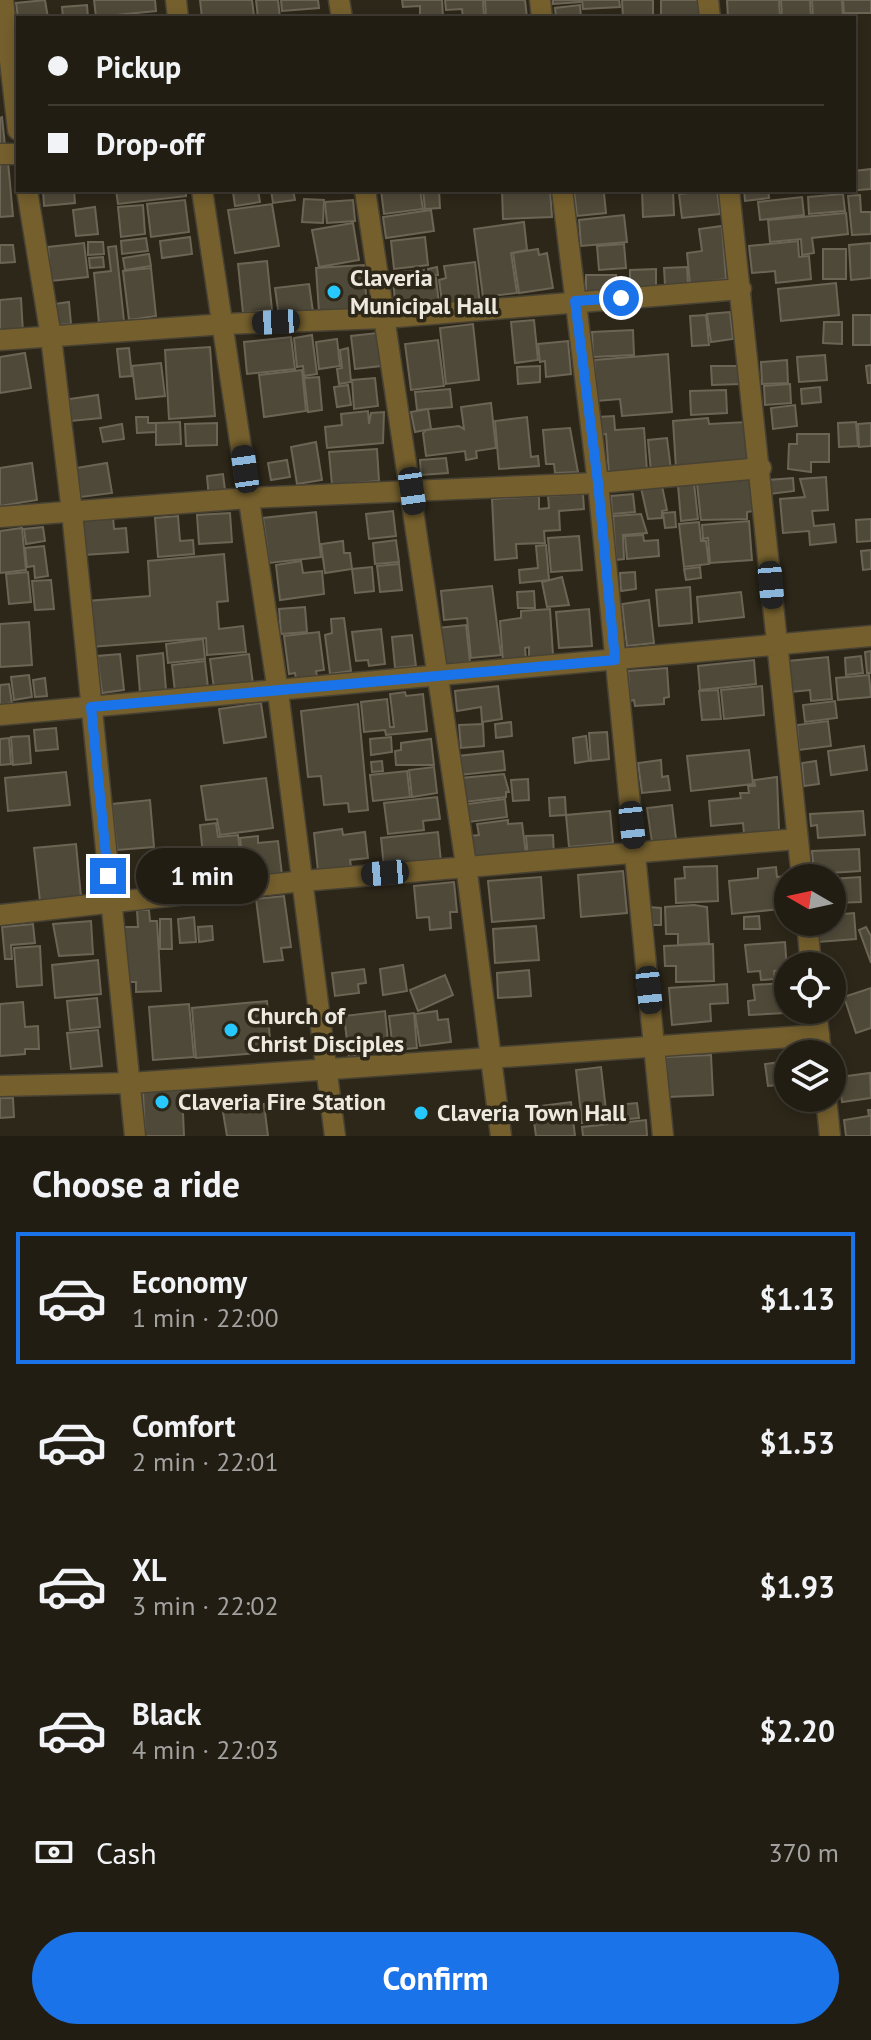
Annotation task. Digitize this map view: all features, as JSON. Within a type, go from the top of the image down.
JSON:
[{"type":"street","points":[[3,0],[16,113]]},
{"type":"street","points":[[27,192],[51,337],[72,512],[135,1136]]},
{"type":"street","points":[[202,192],[225,324],[278,692],[335,1136]]},
{"type":"street","points":[[365,192],[439,676],[501,1136]]},
{"type":"street","points":[[562,192],[598,483],[663,1136]]},
{"type":"street","points":[[729,192],[761,468],[776,644],[800,864]]},
{"type":"street","points":[[0,340],[225,324],[384,318],[741,289]]},
{"type":"street","points":[[0,517],[249,498],[598,483],[761,468]]},
{"type":"street","points":[[0,715],[871,636]]},
{"type":"street","points":[[0,915],[466,865],[797,839]]},
{"type":"street","points":[[0,1086],[130,1083],[654,1046],[774,1045]]},
{"type":"street","points":[[827,1112],[830,1136]]},
{"type":"building","points":[[45,0],[48,16],[18,16],[16,3]]},
{"type":"building","points":[[94,0],[155,0],[156,11],[96,16]]},
{"type":"building","points":[[200,0],[252,0],[254,16],[202,16]]},
{"type":"building","points":[[256,0],[278,0],[280,16],[258,16]]},
{"type":"building","points":[[281,0],[318,0],[319,8],[282,11]]},
{"type":"building","points":[[402,0],[442,0],[443,16],[420,16],[420,6],[403,7]]},
{"type":"building","points":[[445,0],[483,0],[484,16],[463,16],[462,9],[446,10]]},
{"type":"building","points":[[485,0],[525,0],[527,16],[486,16]]},
{"type":"building","points":[[553,0],[580,0],[580,2],[553,4]]},
{"type":"building","points":[[582,0],[619,0],[620,7],[583,9]]},
{"type":"building","points":[[622,0],[653,0],[653,16],[623,16]]},
{"type":"building","points":[[661,0],[699,0],[699,16],[661,16]]},
{"type":"building","points":[[727,0],[779,0],[780,16],[728,16]]},
{"type":"building","points":[[781,0],[810,0],[811,16],[782,16]]},
{"type":"building","points":[[812,0],[842,0],[843,16],[813,16]]},
{"type":"building","points":[[843,0],[871,0],[871,13],[844,13]]},
{"type":"building","points":[[87,5],[88,16],[63,16],[62,7]]},
{"type":"building","points":[[580,5],[581,16],[556,16],[555,8]]},
{"type":"building","points":[[0,118],[5,146],[0,147]]},
{"type":"building","points":[[0,162],[8,162],[13,216],[0,217]]},
{"type":"building","points":[[871,169],[871,189],[856,190],[856,171]]},
{"type":"building","points":[[43,192],[74,192],[75,203],[44,206]]},
{"type":"building","points":[[116,192],[186,192],[186,196],[118,204]]},
{"type":"building","points":[[233,192],[258,192],[260,202],[235,206]]},
{"type":"building","points":[[271,192],[293,192],[295,200],[273,203]]},
{"type":"building","points":[[381,192],[420,192],[423,209],[384,214]]},
{"type":"building","points":[[423,192],[439,192],[440,208],[425,209]]},
{"type":"building","points":[[502,192],[550,192],[552,217],[503,219]]},
{"type":"building","points":[[574,192],[610,192],[604,193],[606,213],[577,216]]},
{"type":"building","points":[[642,192],[673,192],[674,215],[643,217]]},
{"type":"building","points":[[717,192],[720,214],[682,218],[679,194]]},
{"type":"building","points":[[744,192],[768,192],[769,198],[745,201]]},
{"type":"building","points":[[843,194],[845,211],[809,214],[808,197]]},
{"type":"building","points":[[860,195],[861,212],[871,212],[871,234],[852,235],[848,196]]},
{"type":"building","points":[[802,197],[804,215],[760,220],[758,202]]},
{"type":"building","points":[[304,199],[324,200],[323,223],[302,222]]},
{"type":"building","points":[[185,200],[189,232],[151,237],[147,204]]},
{"type":"building","points":[[353,200],[355,221],[327,223],[325,202]]},
{"type":"building","points":[[272,204],[279,246],[235,253],[228,210]]},
{"type":"building","points":[[143,205],[145,234],[121,237],[118,207]]},
{"type":"building","points":[[95,207],[98,234],[76,236],[73,210]]},
{"type":"building","points":[[431,210],[434,231],[386,238],[383,217]]},
{"type":"building","points":[[846,213],[848,234],[812,238],[814,253],[802,255],[801,239],[770,242],[768,220]]},
{"type":"building","points":[[624,215],[627,242],[581,246],[579,220]]},
{"type":"building","points":[[524,222],[527,250],[511,253],[517,293],[483,297],[474,229]]},
{"type":"building","points":[[353,223],[359,260],[319,267],[312,230]]},
{"type":"building","points":[[722,226],[726,279],[690,284],[687,253],[702,251],[699,229]]},
{"type":"building","points":[[190,237],[192,254],[162,258],[160,241]]},
{"type":"building","points":[[425,237],[428,265],[394,269],[391,241]]},
{"type":"building","points":[[146,238],[148,251],[122,254],[121,241]]},
{"type":"building","points":[[798,241],[799,257],[809,256],[811,279],[776,283],[775,271],[752,273],[749,246]]},
{"type":"building","points":[[88,242],[103,242],[104,254],[88,255]]},
{"type":"building","points":[[84,243],[88,277],[51,281],[48,247]]},
{"type":"building","points":[[871,243],[871,278],[851,280],[849,245]]},
{"type":"building","points":[[624,244],[626,268],[599,270],[597,246]]},
{"type":"building","points":[[0,245],[13,245],[15,262],[0,263]]},
{"type":"building","points":[[116,246],[124,321],[99,323],[94,273],[111,271],[108,247]]},
{"type":"building","points":[[538,249],[539,255],[547,253],[553,288],[519,293],[513,253]]},
{"type":"building","points":[[823,249],[846,249],[846,279],[823,279]]},
{"type":"building","points":[[149,254],[151,266],[125,270],[123,258]]},
{"type":"building","points":[[103,257],[104,267],[90,268],[89,258]]},
{"type":"building","points":[[267,261],[272,310],[243,313],[238,264]]},
{"type":"building","points":[[475,262],[480,304],[443,309],[439,280],[446,278],[444,266]]},
{"type":"building","points":[[364,265],[367,309],[319,312],[316,268]]},
{"type":"building","points":[[437,267],[438,275],[429,277],[428,269]]},
{"type":"building","points":[[687,267],[688,284],[665,285],[664,268]]},
{"type":"building","points":[[151,268],[156,316],[129,320],[123,271]]},
{"type":"building","points":[[656,269],[656,290],[630,290],[630,270]]},
{"type":"building","points":[[424,270],[425,279],[436,278],[439,304],[396,309],[393,282],[403,281],[402,272]]},
{"type":"building","points":[[586,275],[616,275],[616,296],[586,296]]},
{"type":"building","points":[[836,283],[839,315],[781,321],[778,289]]},
{"type":"building","points":[[309,284],[313,312],[279,317],[275,288]]},
{"type":"building","points":[[21,298],[23,333],[0,334],[0,300]]},
{"type":"building","points":[[69,302],[71,324],[56,325],[54,304]]},
{"type":"building","points":[[730,312],[733,339],[711,342],[707,314]]},
{"type":"building","points":[[706,315],[709,345],[692,346],[690,316]]},
{"type":"building","points":[[853,315],[871,315],[871,345],[853,345]]},
{"type":"building","points":[[534,320],[538,360],[515,363],[511,322]]},
{"type":"building","points":[[824,322],[842,322],[842,344],[823,343]]},
{"type":"building","points":[[473,324],[479,380],[446,384],[440,328]]},
{"type":"building","points":[[633,330],[634,355],[593,357],[592,332]]},
{"type":"building","points":[[377,333],[381,366],[355,369],[351,336]]},
{"type":"building","points":[[312,335],[317,374],[304,376],[303,366],[297,367],[294,338]]},
{"type":"building","points":[[291,337],[295,369],[247,374],[244,342]]},
{"type":"building","points":[[337,339],[340,366],[319,369],[316,342]]},
{"type":"building","points":[[438,340],[444,386],[411,390],[405,344]]},
{"type":"building","points":[[568,341],[571,374],[546,377],[545,361],[540,362],[538,344]]},
{"type":"building","points":[[210,347],[215,416],[169,419],[165,350]]},
{"type":"building","points":[[129,348],[132,376],[120,377],[117,349]]},
{"type":"building","points":[[348,348],[351,382],[339,384],[337,369],[342,368],[340,350]]},
{"type":"building","points":[[25,353],[31,388],[0,393],[0,357]]},
{"type":"building","points":[[668,354],[672,412],[622,416],[620,399],[597,401],[594,360]]},
{"type":"building","points":[[825,355],[827,380],[799,382],[797,357]]},
{"type":"building","points":[[787,360],[788,383],[762,384],[761,362]]},
{"type":"building","points":[[161,363],[165,396],[136,399],[132,366]]},
{"type":"building","points":[[871,365],[871,383],[868,383],[866,366]]},
{"type":"building","points":[[540,366],[540,382],[518,384],[517,367]]},
{"type":"building","points":[[711,366],[741,366],[741,384],[712,385]]},
{"type":"building","points":[[302,370],[306,411],[264,417],[259,375]]},
{"type":"building","points":[[319,377],[322,410],[308,412],[304,378]]},
{"type":"building","points":[[375,378],[378,406],[354,409],[352,380]]},
{"type":"building","points":[[790,384],[791,403],[765,405],[764,386]]},
{"type":"building","points":[[348,385],[351,405],[337,407],[334,387]]},
{"type":"building","points":[[820,387],[821,402],[802,404],[801,389]]},
{"type":"building","points":[[450,389],[452,407],[417,410],[415,392]]},
{"type":"building","points":[[726,390],[727,413],[691,415],[690,391]]},
{"type":"building","points":[[98,395],[101,418],[71,421],[69,399]]},
{"type":"building","points":[[491,403],[496,448],[476,451],[477,458],[466,460],[465,451],[426,456],[423,433],[426,430],[459,426],[464,429],[461,407]]},
{"type":"building","points":[[795,405],[797,426],[773,429],[771,408]]},
{"type":"building","points":[[428,409],[431,429],[415,432],[411,412]]},
{"type":"building","points":[[368,411],[369,424],[371,413],[384,412],[383,443],[327,448],[325,427],[342,425],[341,414]]},
{"type":"building","points":[[614,416],[615,430],[644,428],[647,471],[609,474],[606,434],[599,435],[598,417]]},
{"type":"building","points":[[136,417],[148,417],[148,423],[156,423],[156,432],[137,433]]},
{"type":"building","points":[[527,417],[531,457],[538,456],[539,466],[499,469],[495,421]]},
{"type":"building","points":[[708,418],[709,424],[747,422],[749,463],[676,469],[673,421]]},
{"type":"building","points":[[180,422],[181,444],[156,445],[156,423]]},
{"type":"building","points":[[856,422],[858,446],[839,447],[838,423]]},
{"type":"building","points":[[217,423],[217,445],[186,446],[185,424]]},
{"type":"building","points":[[871,423],[871,446],[859,447],[858,424]]},
{"type":"building","points":[[122,424],[124,439],[103,442],[100,428]]},
{"type":"building","points":[[570,428],[578,472],[555,473],[554,464],[546,464],[543,430]]},
{"type":"building","points":[[797,434],[829,434],[829,462],[811,462],[811,472],[788,469],[789,444],[797,444]]},
{"type":"building","points":[[667,438],[671,470],[651,472],[648,440]]},
{"type":"building","points":[[316,442],[322,480],[297,484],[291,447]]},
{"type":"building","points":[[377,449],[379,481],[332,485],[329,452]]},
{"type":"building","points":[[446,458],[448,473],[421,475],[420,460]]},
{"type":"building","points":[[287,460],[290,477],[271,480],[268,463]]},
{"type":"building","points":[[32,463],[37,500],[0,506],[0,468]]},
{"type":"building","points":[[107,463],[112,493],[81,497],[76,468]]},
{"type":"building","points":[[223,474],[226,498],[209,499],[207,476]]},
{"type":"building","points":[[826,477],[828,510],[812,511],[814,526],[834,524],[836,542],[810,545],[809,531],[783,533],[780,499],[805,497],[800,479]]},
{"type":"building","points":[[750,478],[754,511],[747,512],[747,519],[701,520],[697,484]]},
{"type":"building","points":[[793,478],[794,491],[770,494],[768,480]]},
{"type":"building","points":[[694,483],[698,519],[681,521],[678,485]]},
{"type":"building","points":[[662,486],[667,510],[662,511],[662,518],[648,519],[641,488]]},
{"type":"building","points":[[583,494],[584,509],[559,511],[560,530],[544,531],[545,543],[516,544],[517,558],[495,560],[492,499],[539,496],[539,509],[549,508],[548,496]]},
{"type":"building","points":[[633,494],[635,512],[612,514],[611,496]]},
{"type":"building","points":[[393,511],[396,536],[369,539],[366,514]]},
{"type":"building","points":[[316,512],[321,557],[269,563],[263,518]]},
{"type":"building","points":[[675,512],[676,527],[665,528],[663,513]]},
{"type":"building","points":[[230,513],[232,542],[199,544],[197,515]]},
{"type":"building","points":[[641,514],[647,533],[623,535],[624,559],[616,560],[613,516]]},
{"type":"building","points":[[113,516],[114,529],[126,528],[128,552],[84,555],[81,519]]},
{"type":"building","points":[[178,516],[180,541],[193,540],[194,554],[158,557],[155,518]]},
{"type":"building","points":[[871,519],[871,541],[857,542],[856,520]]},
{"type":"building","points":[[749,521],[752,560],[710,563],[708,538],[703,539],[702,525]]},
{"type":"building","points":[[699,522],[701,541],[706,541],[709,564],[684,567],[679,524]]},
{"type":"building","points":[[43,527],[45,541],[26,544],[24,529]]},
{"type":"building","points":[[22,528],[26,570],[0,573],[0,531]]},
{"type":"building","points":[[643,535],[644,541],[658,540],[659,556],[627,559],[625,536]]},
{"type":"building","points":[[579,536],[582,570],[551,572],[548,538]]},
{"type":"building","points":[[396,540],[399,562],[375,564],[373,543]]},
{"type":"building","points":[[343,541],[344,553],[350,553],[352,569],[325,573],[321,544]]},
{"type":"building","points":[[546,545],[549,580],[520,583],[519,570],[538,568],[536,546]]},
{"type":"building","points":[[44,546],[48,576],[35,578],[34,566],[27,567],[25,548]]},
{"type":"building","points":[[871,550],[871,569],[863,570],[861,551]]},
{"type":"building","points":[[224,554],[228,601],[217,602],[219,629],[243,626],[246,652],[207,655],[206,638],[91,647],[87,601],[150,596],[148,561]]},
{"type":"building","points":[[301,561],[303,573],[322,571],[324,594],[280,600],[276,565]]},
{"type":"building","points":[[399,564],[402,590],[380,592],[377,566]]},
{"type":"building","points":[[372,567],[374,591],[355,593],[352,569]]},
{"type":"building","points":[[700,567],[701,578],[686,580],[684,569]]},
{"type":"building","points":[[28,572],[31,602],[9,604],[6,574]]},
{"type":"building","points":[[635,572],[636,589],[621,591],[620,573]]},
{"type":"building","points":[[562,577],[569,605],[547,607],[542,582]]},
{"type":"building","points":[[51,580],[54,609],[35,610],[32,581]]},
{"type":"building","points":[[492,586],[501,655],[471,658],[467,618],[444,620],[441,591]]},
{"type":"building","points":[[690,587],[692,623],[659,626],[656,590]]},
{"type":"building","points":[[534,591],[535,608],[518,608],[517,592]]},
{"type":"building","points":[[741,592],[744,617],[699,622],[697,597]]},
{"type":"building","points":[[649,600],[654,643],[627,646],[622,604]]},
{"type":"building","points":[[305,607],[307,632],[281,634],[279,609]]},
{"type":"building","points":[[550,609],[553,655],[529,658],[529,647],[525,648],[526,659],[503,661],[500,621],[521,618],[521,611]]},
{"type":"building","points":[[589,609],[592,646],[559,648],[556,612]]},
{"type":"building","points":[[344,618],[351,671],[330,674],[325,635],[332,633],[331,619]]},
{"type":"building","points":[[29,622],[32,665],[0,667],[0,624]]},
{"type":"building","points":[[466,625],[470,662],[442,665],[438,628]]},
{"type":"building","points":[[381,629],[385,664],[369,666],[368,660],[356,661],[352,632]]},
{"type":"building","points":[[319,632],[324,670],[316,671],[317,676],[296,679],[295,673],[289,674],[284,636]]},
{"type":"building","points":[[412,635],[416,666],[395,668],[392,637]]},
{"type":"building","points":[[203,639],[205,659],[168,663],[166,644]]},
{"type":"building","points":[[871,651],[871,673],[867,673],[865,652]]},
{"type":"building","points":[[163,653],[166,690],[140,693],[137,656]]},
{"type":"building","points":[[120,654],[124,690],[102,693],[97,656]]},
{"type":"building","points":[[249,654],[253,684],[214,689],[210,659]]},
{"type":"building","points":[[861,656],[863,673],[846,675],[845,658]]},
{"type":"building","points":[[828,657],[832,699],[811,701],[810,690],[791,692],[788,661]]},
{"type":"building","points":[[754,660],[756,684],[700,690],[698,666]]},
{"type":"building","points":[[205,661],[208,688],[175,692],[172,665]]},
{"type":"building","points":[[667,668],[669,697],[664,698],[664,704],[635,706],[634,700],[630,701],[628,671]]},
{"type":"building","points":[[29,675],[32,697],[14,700],[11,677]]},
{"type":"building","points":[[869,675],[871,697],[838,700],[836,678]]},
{"type":"building","points":[[45,678],[47,696],[35,697],[33,680]]},
{"type":"building","points":[[9,684],[12,703],[0,705],[0,685]]},
{"type":"building","points":[[498,686],[502,719],[482,722],[481,707],[457,711],[455,691]]},
{"type":"building","points":[[762,686],[764,715],[724,719],[721,690]]},
{"type":"building","points":[[718,690],[721,719],[702,720],[699,691]]},
{"type":"building","points":[[405,692],[406,696],[423,694],[427,731],[386,735],[385,730],[364,732],[361,702],[387,699],[390,727],[394,727],[390,694]]},
{"type":"building","points":[[835,701],[837,718],[805,722],[803,705]]},
{"type":"building","points":[[261,703],[266,737],[224,743],[219,709]]},
{"type":"building","points":[[358,704],[368,810],[349,812],[348,803],[324,805],[321,776],[308,777],[301,711]]},
{"type":"building","points":[[828,721],[831,746],[799,750],[797,725]]},
{"type":"building","points":[[511,722],[512,736],[496,738],[495,724]]},
{"type":"building","points":[[483,724],[484,746],[461,748],[459,725]]},
{"type":"building","points":[[56,728],[58,749],[36,751],[34,730]]},
{"type":"building","points":[[607,732],[609,759],[591,761],[589,733]]},
{"type":"building","points":[[29,736],[31,763],[13,765],[11,737]]},
{"type":"building","points":[[586,736],[589,761],[575,763],[573,738]]},
{"type":"building","points":[[391,737],[392,752],[371,755],[370,739]]},
{"type":"building","points":[[9,738],[11,764],[0,765],[0,739]]},
{"type":"building","points":[[431,739],[434,765],[396,765],[395,751],[401,750],[401,743]]},
{"type":"building","points":[[864,746],[867,770],[831,775],[828,751]]},
{"type":"building","points":[[749,750],[753,784],[691,791],[687,756]]},
{"type":"building","points":[[503,751],[505,770],[460,775],[458,756]]},
{"type":"building","points":[[661,760],[662,777],[668,776],[670,790],[642,793],[638,763]]},
{"type":"building","points":[[382,761],[383,771],[372,772],[371,762]]},
{"type":"building","points":[[816,761],[819,784],[804,786],[802,763]]},
{"type":"building","points":[[434,767],[437,793],[412,797],[409,770]]},
{"type":"building","points":[[407,771],[410,797],[373,801],[370,775]]},
{"type":"building","points":[[66,772],[70,805],[8,811],[5,778]]},
{"type":"building","points":[[504,774],[509,792],[506,792],[506,797],[464,802],[461,778]]},
{"type":"building","points":[[777,777],[779,830],[744,834],[743,823],[711,826],[709,801],[741,798],[740,793],[749,793],[748,786],[755,786],[754,780]]},
{"type":"building","points":[[266,778],[273,828],[220,835],[217,819],[206,820],[201,786]]},
{"type":"building","points":[[528,779],[529,800],[513,801],[511,780]]},
{"type":"building","points":[[437,797],[440,819],[423,821],[424,830],[388,834],[384,803]]},
{"type":"building","points":[[565,797],[566,815],[550,816],[549,798]]},
{"type":"building","points":[[505,799],[507,817],[469,822],[467,804]]},
{"type":"building","points":[[150,800],[154,847],[117,850],[112,804]]},
{"type":"building","points":[[672,805],[676,839],[652,842],[647,808]]},
{"type":"building","points":[[610,811],[613,843],[569,847],[566,815]]},
{"type":"building","points":[[863,811],[865,835],[818,838],[817,825],[811,826],[810,814]]},
{"type":"building","points":[[508,820],[508,824],[522,823],[526,853],[472,860],[470,836],[479,835],[477,824]]},
{"type":"building","points":[[216,823],[218,837],[238,835],[240,851],[203,856],[200,825]]},
{"type":"building","points":[[342,829],[343,835],[365,832],[368,858],[350,860],[351,867],[318,871],[314,833]]},
{"type":"building","points":[[438,832],[441,862],[384,868],[381,838]]},
{"type":"building","points":[[553,835],[554,856],[528,858],[526,836]]},
{"type":"building","points":[[258,836],[258,843],[278,841],[282,875],[245,880],[240,838]]},
{"type":"building","points":[[76,844],[81,897],[40,901],[34,848]]},
{"type":"building","points":[[859,849],[860,871],[846,872],[846,864],[813,864],[812,851]]},
{"type":"building","points":[[235,855],[238,881],[199,885],[196,859]]},
{"type":"building","points":[[717,866],[718,901],[676,903],[675,879],[685,878],[684,867]]},
{"type":"building","points":[[774,867],[774,910],[732,914],[729,881],[758,878],[758,869]]},
{"type":"building","points":[[623,871],[627,913],[581,917],[578,875]]},
{"type":"building","points":[[541,877],[544,918],[492,922],[488,881]]},
{"type":"building","points":[[860,877],[861,902],[846,903],[846,878]]},
{"type":"building","points":[[454,882],[457,912],[450,912],[451,928],[430,930],[429,917],[417,918],[414,886]]},
{"type":"building","points":[[284,896],[291,947],[281,948],[283,960],[264,962],[256,899]]},
{"type":"building","points":[[649,907],[661,908],[661,925],[648,925]]},
{"type":"building","points":[[665,907],[707,907],[709,943],[678,945],[678,934],[666,934]]},
{"type":"building","points":[[137,910],[149,910],[150,921],[157,921],[161,991],[136,992],[136,982],[127,982],[124,927],[138,927]]},
{"type":"building","points":[[854,913],[856,939],[818,942],[818,936],[846,936],[846,914]]},
{"type":"building","points":[[759,916],[760,929],[744,929],[744,917]]},
{"type":"building","points":[[194,917],[196,942],[180,943],[178,919]]},
{"type":"building","points":[[160,919],[171,919],[172,949],[160,949]]},
{"type":"building","points":[[91,921],[93,954],[59,956],[53,924]]},
{"type":"building","points":[[33,924],[35,943],[11,945],[12,959],[5,959],[2,927]]},
{"type":"building","points":[[212,926],[213,940],[199,942],[198,927]]},
{"type":"building","points":[[536,926],[539,960],[495,963],[493,929]]},
{"type":"building","points":[[866,927],[871,936],[871,963],[859,930]]},
{"type":"building","points":[[785,942],[786,952],[774,952],[774,979],[761,980],[760,971],[748,972],[745,945]]},
{"type":"building","points":[[713,944],[714,981],[676,982],[676,966],[665,966],[664,946]]},
{"type":"building","points":[[40,946],[42,985],[17,987],[14,948]]},
{"type":"building","points":[[98,960],[101,994],[55,998],[52,965]]},
{"type":"building","points":[[403,965],[407,991],[383,995],[380,969]]},
{"type":"building","points":[[364,969],[366,983],[358,984],[359,993],[335,996],[332,973]]},
{"type":"building","points":[[529,970],[531,996],[498,998],[497,973]]},
{"type":"building","points":[[445,975],[453,995],[418,1011],[410,990]]},
{"type":"building","points":[[727,984],[728,1003],[710,1004],[711,1021],[672,1025],[669,988]]},
{"type":"building","points":[[774,984],[774,1014],[749,1015],[748,1001],[755,1000],[753,985]]},
{"type":"building","points":[[871,988],[871,1028],[856,1033],[846,996]]},
{"type":"building","points":[[97,998],[100,1027],[70,1030],[67,1001]]},
{"type":"building","name":"Church of Christ Disciples","points":[[267,1001],[271,1052],[196,1058],[192,1008]]},
{"type":"building","points":[[23,1002],[25,1027],[38,1026],[39,1049],[25,1049],[25,1054],[0,1056],[0,1004]]},
{"type":"building","points":[[189,1004],[194,1057],[153,1060],[149,1007]]},
{"type":"building","points":[[385,1011],[388,1041],[373,1043],[375,1053],[349,1057],[344,1016]]},
{"type":"building","points":[[437,1011],[438,1020],[448,1019],[451,1042],[420,1046],[415,1014]]},
{"type":"building","points":[[414,1013],[417,1048],[393,1050],[389,1016]]},
{"type":"building","points":[[98,1030],[102,1066],[71,1069],[67,1033]]},
{"type":"building","points":[[711,1055],[713,1095],[668,1097],[666,1057]]},
{"type":"building","points":[[774,1063],[774,1085],[768,1086],[765,1064]]},
{"type":"building","points":[[601,1067],[607,1119],[582,1123],[576,1070]]},
{"type":"building","points":[[870,1073],[871,1098],[846,1101],[846,1076]]},
{"type":"building","points":[[182,1090],[184,1136],[145,1136],[143,1091]]},
{"type":"building","points":[[243,1096],[245,1107],[264,1104],[268,1136],[227,1136],[221,1100]]},
{"type":"building","points":[[0,1098],[13,1098],[14,1117],[0,1118]]},
{"type":"building","points":[[571,1102],[575,1136],[536,1136],[532,1107]]},
{"type":"building","points":[[637,1103],[639,1118],[617,1120],[616,1105]]},
{"type":"building","points":[[868,1110],[871,1110],[871,1136],[846,1136],[844,1120],[869,1116]]},
{"type":"building","points":[[646,1120],[647,1136],[583,1136],[582,1127]]},
{"type":"place","name":"Claveria Municipal Hall","points":[[334,292]]},
{"type":"place","name":"Church of Christ Disciples","points":[[231,1030]]},
{"type":"place","name":"Claveria Fire Station","points":[[162,1102]]},
{"type":"place","name":"Claveria Town Hall","points":[[421,1113]]},
{"type":"route","points":[[108,876],[91,707],[615,660],[598,483],[575,301],[621,298]]}]
